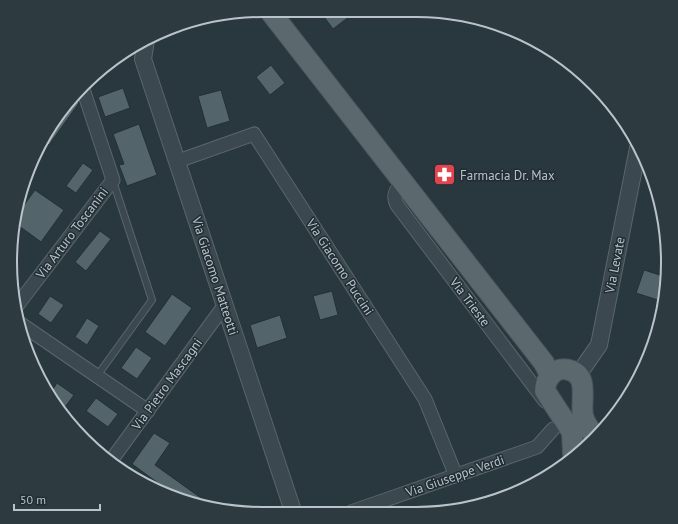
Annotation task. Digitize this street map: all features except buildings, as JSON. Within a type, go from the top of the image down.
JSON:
[{"type":"main road","name":"Via Trieste","points":[[274,17],[544,363],[550,375]]},
{"type":"main road","points":[[573,450],[572,432],[545,391],[547,380],[550,375],[562,369],[572,371],[578,375],[582,383],[583,415],[592,432]]},
{"type":"street","name":"Via Giacomo Matteotti","points":[[145,47],[143,59],[292,507]]},
{"type":"street","name":"Via Arturo Toscanini","points":[[20,301],[113,180],[84,94]]},
{"type":"street","name":"Via Giacomo Puccini","points":[[178,161],[254,134],[425,399],[456,476]]},
{"type":"street","name":"Via Levate","points":[[578,375],[599,344],[637,155]]},
{"type":"street","name":"Via Trieste","points":[[404,183],[394,193],[394,199],[397,205],[550,407],[554,425]]},
{"type":"street","name":"Via Pietro Mascagni","points":[[114,457],[224,306]]},
{"type":"street","points":[[26,327],[148,411]]},
{"type":"street","name":"Via Giuseppe Verdi","points":[[366,507],[537,446],[554,425]]},
{"type":"lane","points":[[97,376],[152,300],[113,180]]},
{"type":"place","name":"Farmacia Dr. Max","points":[[444,175]]}]
